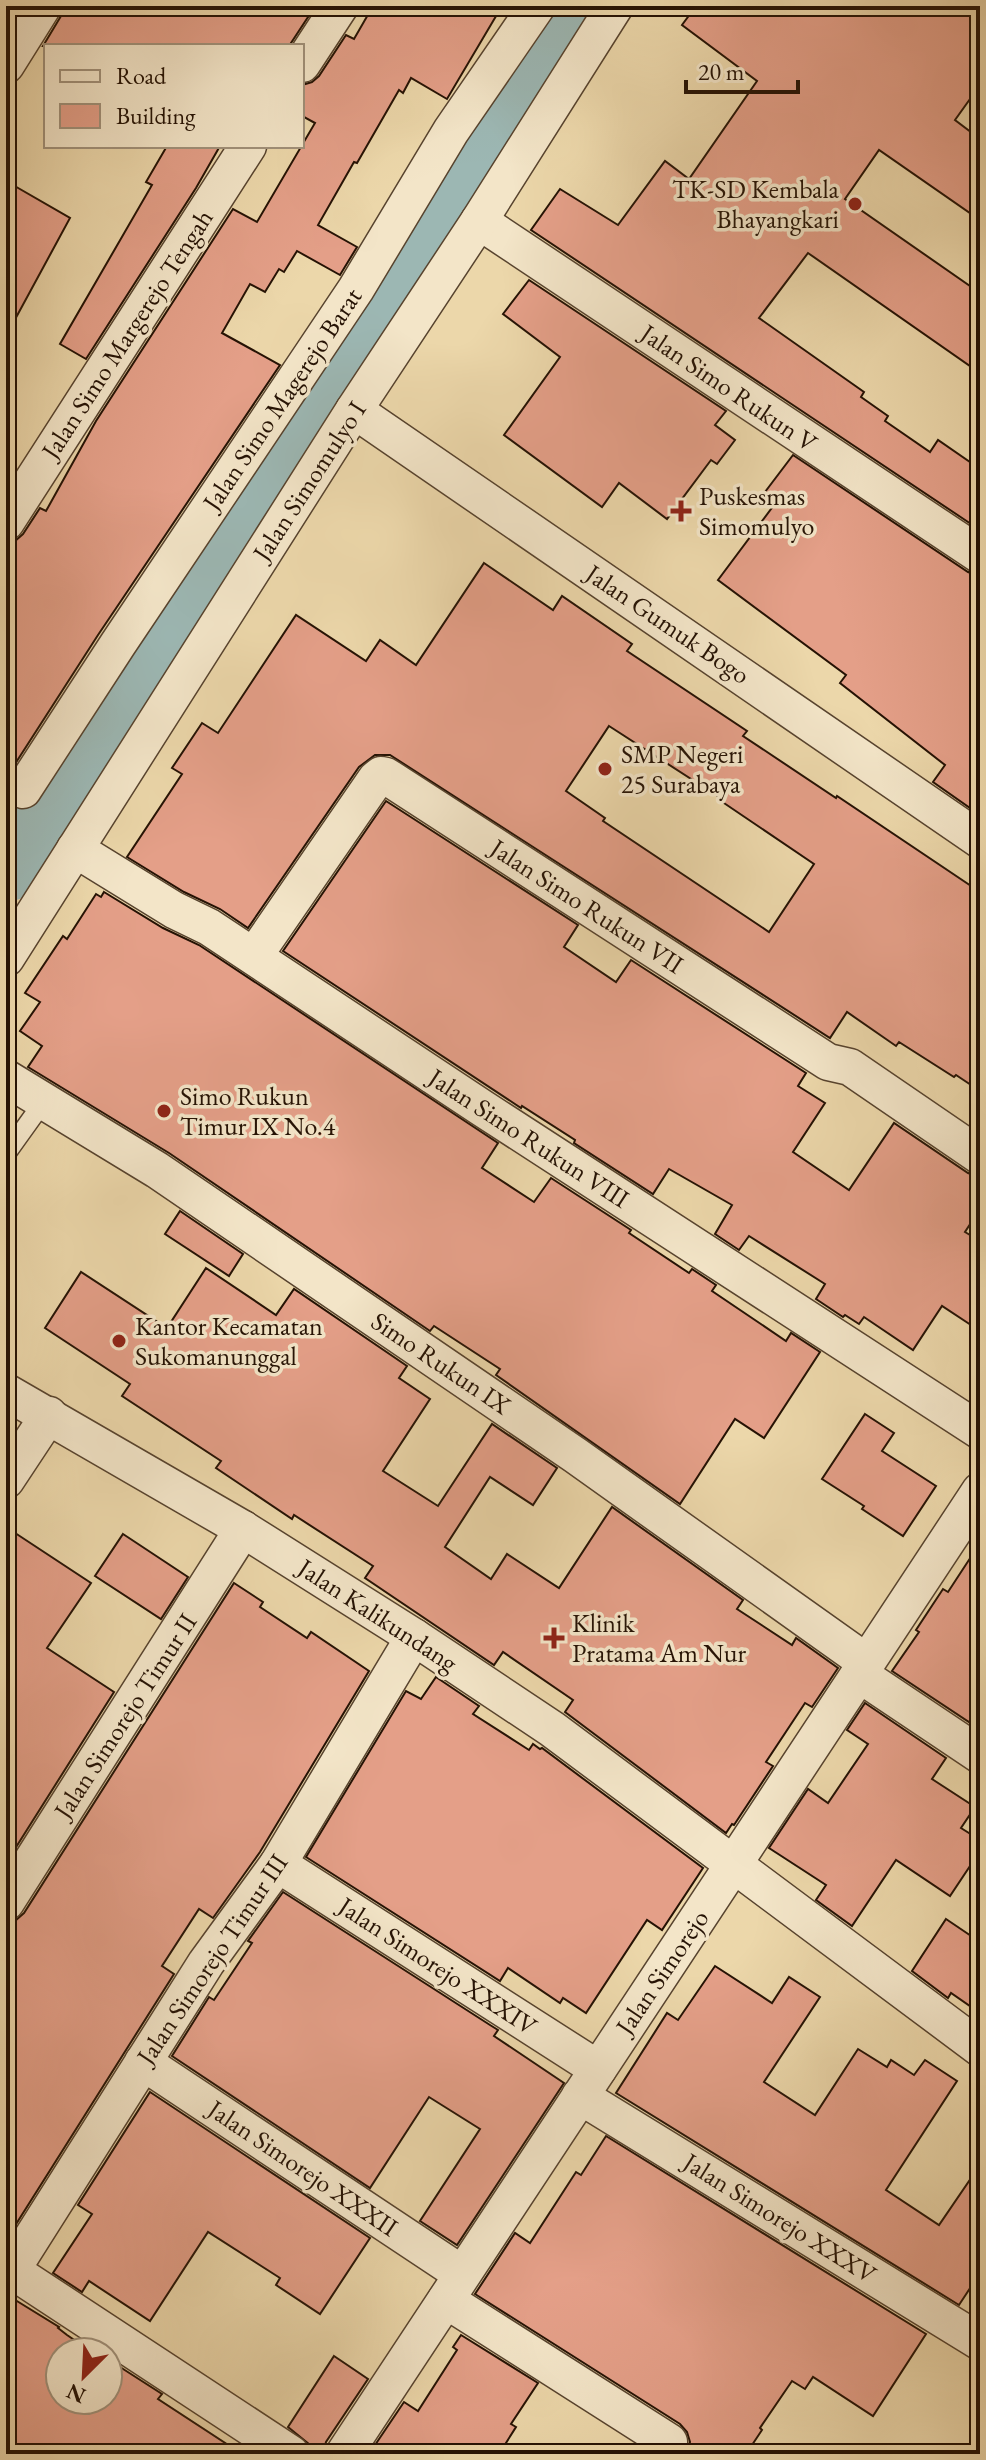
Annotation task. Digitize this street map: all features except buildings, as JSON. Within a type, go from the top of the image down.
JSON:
[{"type":"street","points":[[6,65],[43,6]]},
{"type":"street","points":[[304,61],[340,6]]},
{"type":"street","name":"Jalan Simo Magerejo Barat","points":[[23,790],[356,289],[451,131],[537,6]]},
{"type":"street","name":"Jalan Simomulyo I","points":[[6,958],[354,410],[479,221],[599,13]]},
{"type":"street","name":"Jalan Simo Margerejo Tengah","points":[[6,522],[247,148]]},
{"type":"street","name":"Jalan Simo Rukun V","points":[[479,221],[980,555]]},
{"type":"street","name":"Jalan Gumuk Bogo","points":[[354,410],[980,840]]},
{"type":"street","name":"Jalan Simo Rukun VII","points":[[254,956],[376,779],[386,776],[828,1062],[850,1067],[980,1156]]},
{"type":"street","name":"Jalan Simo Rukun VIII","points":[[75,849],[174,910],[209,927],[495,1117],[980,1431]]},
{"type":"street","name":"Simo Rukun IX","points":[[6,1078],[157,1170],[535,1428],[980,1755]]},
{"type":"street","name":"Jalan Kalikundang","points":[[6,1392],[243,1529],[552,1729],[980,2048]]},
{"type":"street","points":[[6,1480],[49,1415]]},
{"type":"street","name":"Jalan Simorejo","points":[[344,2454],[980,1491]]},
{"type":"street","name":"Jalan Simorejo Timur II","points":[[6,1902],[243,1529]]},
{"type":"street","name":"Jalan Simorejo Timur III","points":[[9,2274],[206,1963],[278,1864],[414,1637]]},
{"type":"street","name":"Jalan Simorejo XXXIV","points":[[278,1864],[589,2082]]},
{"type":"street","name":"Jalan Simorejo XXXII","points":[[143,2062],[669,2442]]},
{"type":"street","name":"Jalan Simorejo XXXV","points":[[589,2082],[980,2342]]},
{"type":"street","points":[[9,2274],[291,2454]]},
{"type":"lane","points":[[6,1154],[44,1101]]},
{"type":"waterway","points":[[6,868],[291,434],[564,6]]},
{"type":"place","name":"TK-SD Kembala Bhayangkari","points":[[855,204]]},
{"type":"place","name":"Puskesmas Simomulyo","points":[[681,511]]},
{"type":"place","name":"SMP Negeri 25 Surabaya","points":[[605,769]]},
{"type":"place","name":"Simo Rukun Timur IX No.4","points":[[164,1111]]},
{"type":"place","name":"Kantor Kecamatan Sukomanunggal","points":[[119,1341]]},
{"type":"place","name":"Klinik Pratama Am Nur","points":[[554,1638]]}]
